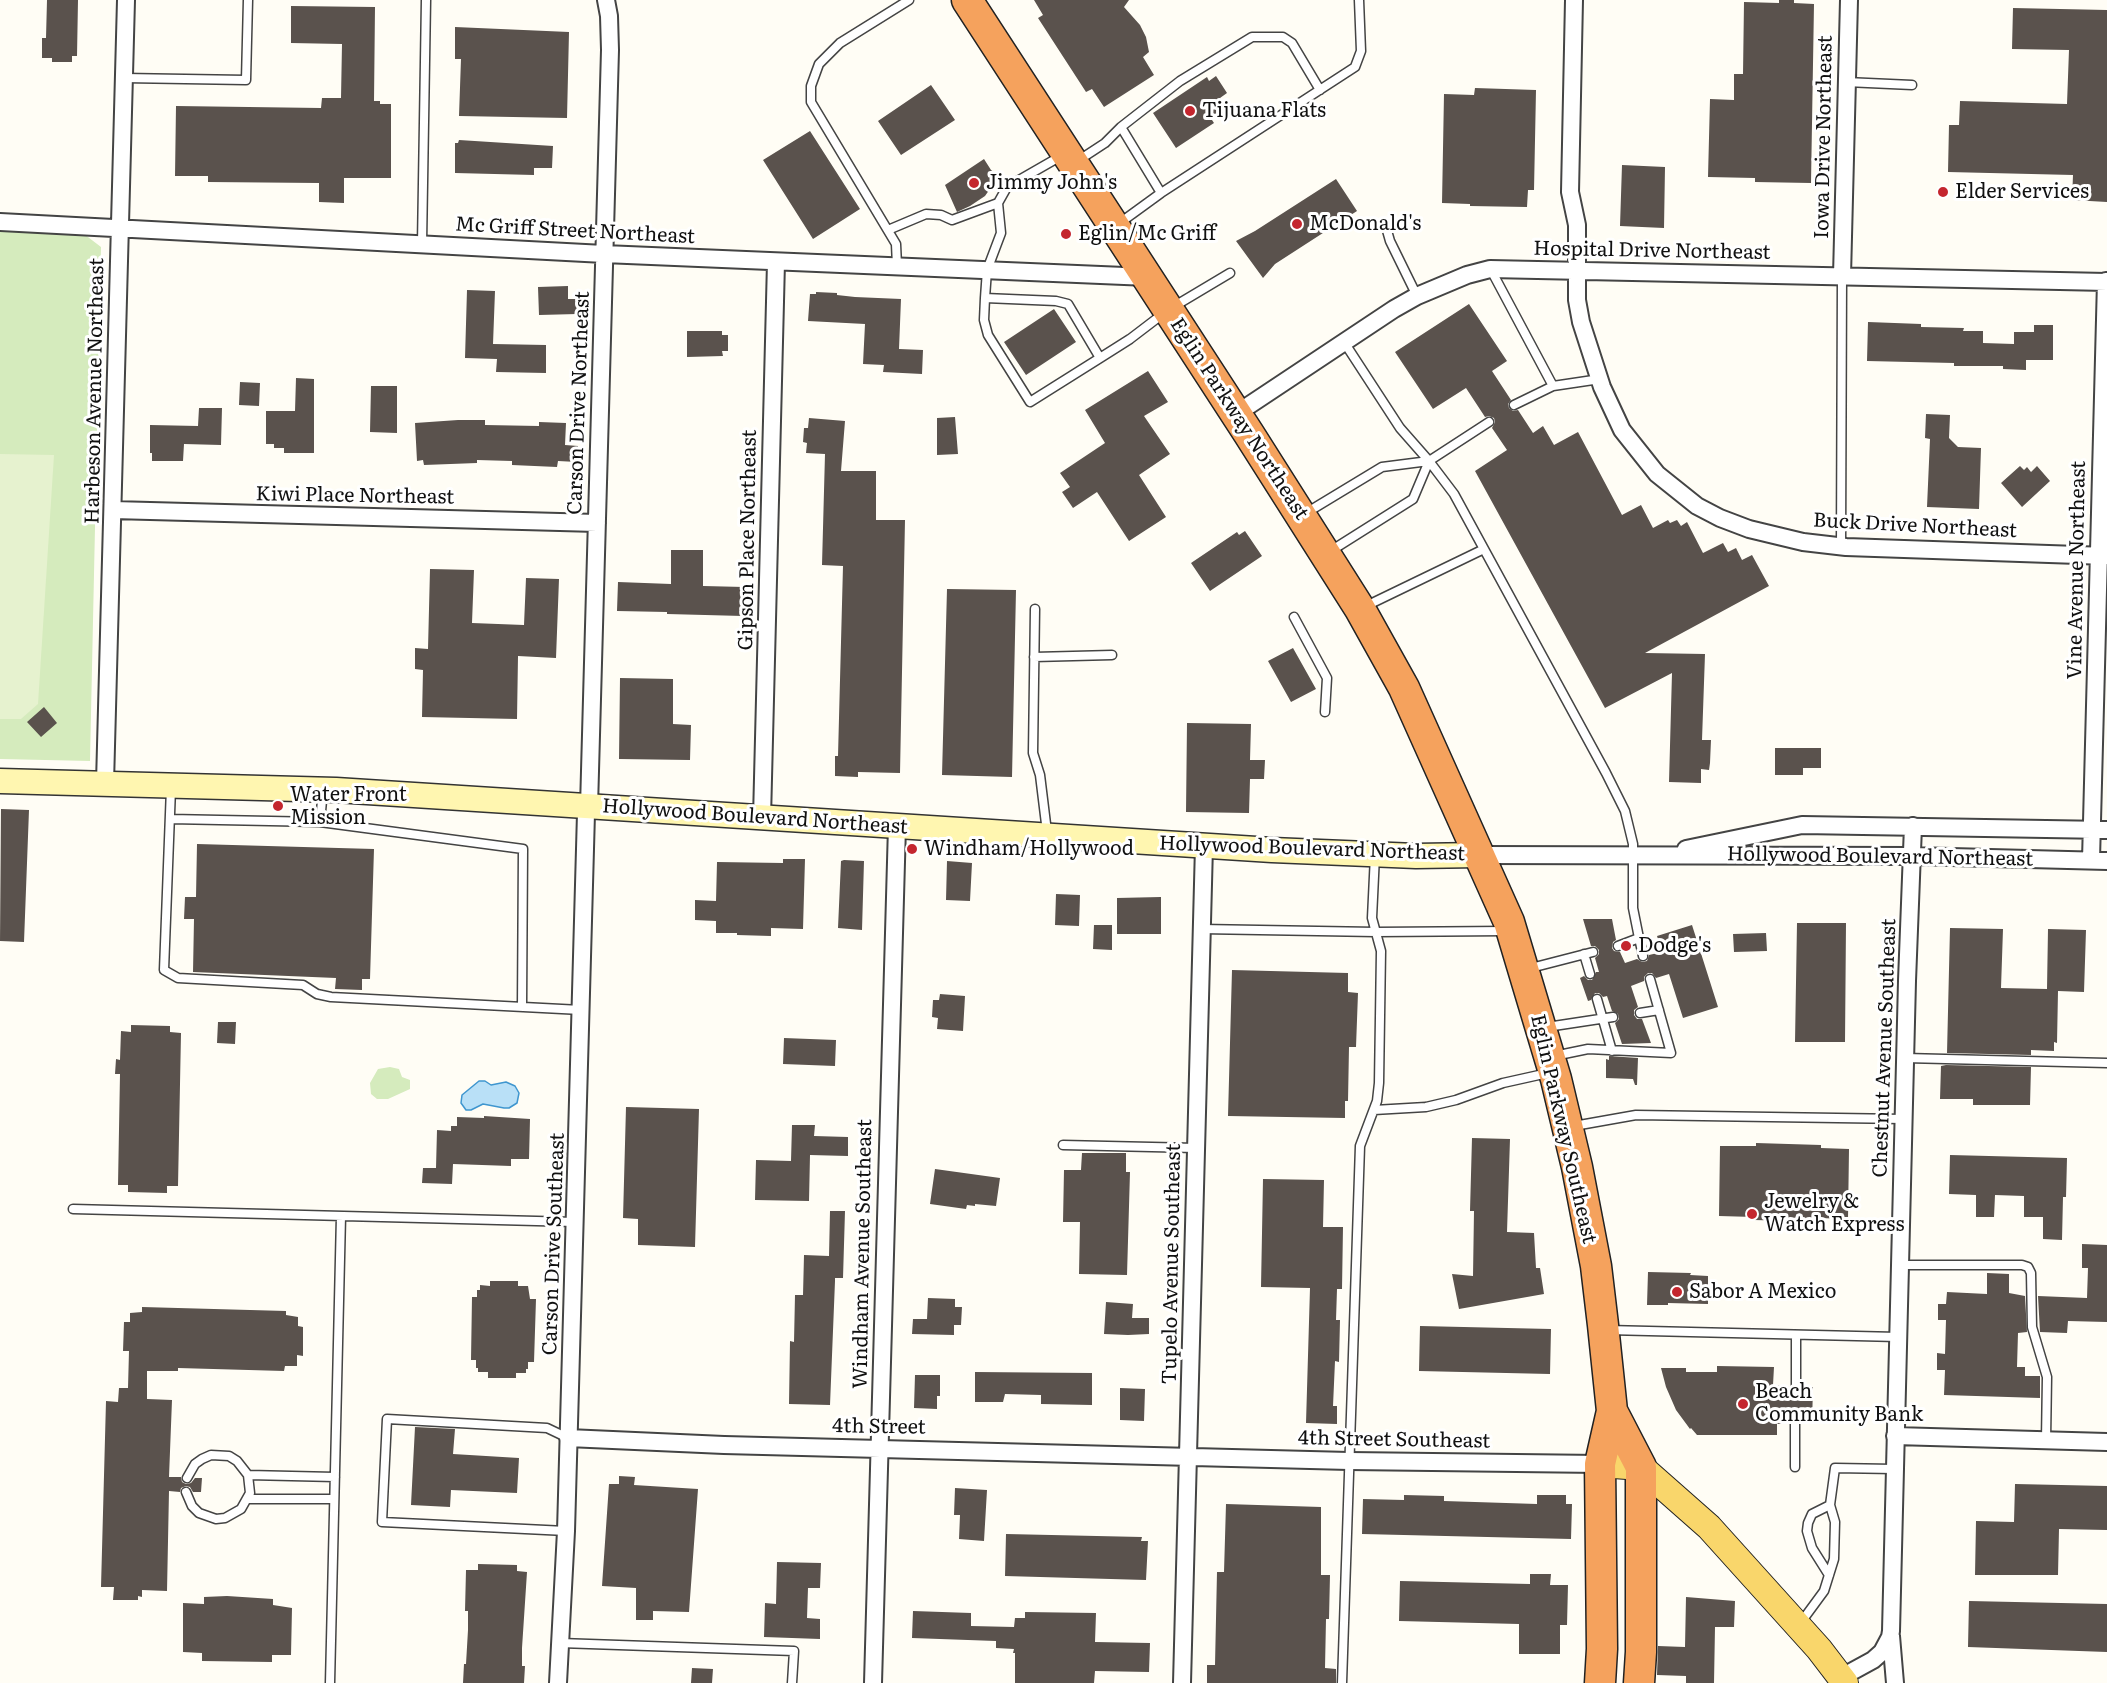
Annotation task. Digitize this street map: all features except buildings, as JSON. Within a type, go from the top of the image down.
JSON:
[{"type":"highway","name":"Eglin Parkway Northeast","points":[[967,0],[1148,277],[1360,609],[1404,688],[1479,855]]},
{"type":"highway","name":"Eglin Parkway Southeast","points":[[1479,855],[1512,931],[1524,970],[1567,1127],[1596,1266],[1612,1411],[1600,1464],[1602,1649],[1600,1683]]},
{"type":"highway","name":"Eglin Parkway Southeast","points":[[1612,1411],[1641,1467],[1639,1683]]},
{"type":"main road","points":[[1600,1464],[1641,1467],[1709,1527],[1799,1626],[1843,1680]]},
{"type":"street","name":"Harbeson Avenue Northeast","points":[[105,783],[126,0]]},
{"type":"street","name":"Carson Drive Northeast","points":[[589,807],[609,50],[609,15],[606,0]]},
{"type":"street","name":"Buck Drive Northeast","points":[[1574,0],[1570,192],[1576,225],[1577,300],[1581,322],[1600,379],[1622,430],[1657,474],[1698,506],[1720,518],[1749,529],[1803,542],[1841,546],[2103,556]]},
{"type":"street","name":"Iowa Drive Northeast","points":[[1842,276],[1849,0]]},
{"type":"street","name":"Mc Griff Street Northeast","points":[[0,222],[604,254],[1148,277]]},
{"type":"street","name":"Gipson Place Northeast","points":[[762,818],[776,262]]},
{"type":"street","name":"Hospital Drive Northeast","points":[[1236,414],[1417,296],[1467,275],[1490,269],[2106,282]]},
{"type":"street","name":"Vine Avenue Northeast","points":[[2099,860],[2106,282]]},
{"type":"street","name":"Kiwi Place Northeast","points":[[112,510],[597,523]]},
{"type":"street","name":"Hollywood Boulevard Northeast","points":[[0,781],[323,790],[1375,855],[1912,856],[2099,860]]},
{"type":"street","name":"Carson Drive Southeast","points":[[558,1683],[566,1532],[576,1222],[586,813],[589,807]]},
{"type":"street","name":"Hollywood Boulevard Northeast","points":[[1653,856],[1802,825],[2099,830]]},
{"type":"street","name":"Windham Avenue Southeast","points":[[873,1683],[897,826]]},
{"type":"street","name":"Chestnut Avenue Southeast","points":[[1895,1683],[1891,1630],[1894,1469],[1913,826]]},
{"type":"street","name":"Tupelo Avenue Southeast","points":[[1182,1683],[1203,846]]},
{"type":"street","points":[[1895,1436],[2107,1442]]},
{"type":"street","name":"4th Street","points":[[568,1438],[1188,1456]]},
{"type":"street","name":"4th Street Southeast","points":[[1188,1456],[1349,1461],[1600,1464]]},
{"type":"street","name":"Chestnut Avenue Southeast","points":[[1843,1680],[1882,1652],[1891,1630]]},
{"type":"lane","points":[[124,78],[246,80],[248,0]]},
{"type":"lane","points":[[422,244],[426,0]]},
{"type":"lane","points":[[897,266],[896,244],[812,102],[811,86],[819,64],[840,43],[909,0]]},
{"type":"lane","points":[[1115,227],[1161,193],[1355,67],[1359,62],[1361,51],[1359,0]]},
{"type":"lane","points":[[1230,273],[1168,310],[1130,339],[1030,402],[988,335],[984,320],[987,270],[1001,233],[998,203],[1007,187],[1105,143],[1121,127],[1180,81],[1252,38],[1283,36],[1292,43],[1320,90]]},
{"type":"lane","points":[[1846,82],[1912,86]]},
{"type":"lane","points":[[1121,127],[1161,193]]},
{"type":"lane","points":[[888,230],[926,214],[941,215],[951,220],[998,203]]},
{"type":"lane","points":[[1386,227],[1390,241],[1417,296]]},
{"type":"lane","points":[[1490,269],[1553,386]]},
{"type":"lane","points":[[1841,546],[1842,276]]},
{"type":"lane","points":[[985,298],[1056,301],[1068,304],[1100,358]]},
{"type":"lane","points":[[1344,342],[1400,428],[1430,461],[1454,494],[1625,811],[1633,856],[1633,908],[1643,956]]},
{"type":"lane","points":[[1514,405],[1553,386],[1600,379]]},
{"type":"lane","points":[[1301,516],[1382,468],[1430,461],[1489,422]]},
{"type":"lane","points":[[1326,554],[1413,499],[1430,461]]},
{"type":"lane","points":[[1360,609],[1484,549]]},
{"type":"lane","points":[[1035,609],[1033,753],[1040,775],[1047,836]]},
{"type":"lane","points":[[1294,617],[1328,678],[1325,712]]},
{"type":"lane","points":[[1034,657],[1112,655]]},
{"type":"lane","points":[[171,785],[164,970],[178,978],[303,985],[317,993],[331,997],[581,1010]]},
{"type":"lane","points":[[320,822],[323,790]]},
{"type":"lane","points":[[170,819],[320,822],[523,849],[522,1007]]},
{"type":"lane","points":[[1342,1683],[1360,1146],[1374,1110],[1379,1083],[1381,951],[1372,918],[1375,855]]},
{"type":"lane","points":[[1201,929],[1376,932],[1512,931]]},
{"type":"lane","points":[[1618,945],[1638,938]]},
{"type":"lane","points":[[1524,970],[1588,953],[1590,974]]},
{"type":"lane","points":[[1547,1053],[1588,1049],[1671,1053],[1650,979]]},
{"type":"lane","points":[[1597,999],[1612,1051]]},
{"type":"lane","points":[[1640,1013],[1659,1010]]},
{"type":"lane","points":[[1374,1110],[1426,1107],[1456,1100],[1503,1083],[1603,1018],[1614,1017]]},
{"type":"lane","points":[[1905,1058],[2107,1063]]},
{"type":"lane","points":[[1567,1127],[1635,1115],[1904,1119]]},
{"type":"lane","points":[[1063,1145],[1196,1148]]},
{"type":"lane","points":[[73,1209],[576,1222]]},
{"type":"lane","points":[[330,1683],[341,1216]]},
{"type":"lane","points":[[1900,1265],[2022,1265],[2028,1267],[2032,1285],[2032,1327],[2047,1377],[2046,1440]]},
{"type":"lane","points":[[1604,1330],[1898,1337]]},
{"type":"lane","points":[[1796,1335],[1796,1387]]},
{"type":"lane","points":[[566,1532],[382,1522],[387,1419],[547,1428],[568,1438]]},
{"type":"lane","points":[[1795,1425],[1795,1467]]},
{"type":"lane","points":[[186,1492],[192,1506],[199,1513],[216,1519],[234,1515],[241,1509],[248,1498],[250,1484],[248,1475],[237,1461],[220,1455],[202,1459],[195,1464],[187,1478]]},
{"type":"lane","points":[[1799,1626],[1824,1591],[1834,1559],[1834,1522],[1830,1505],[1834,1468],[1894,1469]]},
{"type":"lane","points":[[248,1475],[335,1477]]},
{"type":"lane","points":[[248,1498],[334,1499]]},
{"type":"lane","points":[[1829,1575],[1812,1548],[1807,1531],[1812,1514],[1830,1505]]},
{"type":"lane","points":[[560,1643],[794,1651],[792,1683]]},
{"type":"green space","points":[[0,229],[84,234],[101,247],[90,761],[0,759]]},
{"type":"green space","points":[[0,454],[54,455],[38,704],[21,719],[0,719]]},
{"type":"green space","points":[[390,1067],[399,1069],[402,1077],[410,1080],[410,1089],[388,1099],[377,1099],[371,1094],[370,1083],[378,1069]]},
{"type":"water","points":[[479,1081],[485,1081],[491,1085],[506,1082],[515,1086],[519,1093],[517,1103],[509,1108],[483,1104],[466,1110],[461,1103],[462,1095]]},
{"type":"place","name":"Tijuana Flats","points":[[1190,111]]},
{"type":"place","name":"Jimmy John's","points":[[974,183]]},
{"type":"place","name":"Elder Services","points":[[1943,192]]},
{"type":"place","name":"McDonald's","points":[[1297,224]]},
{"type":"place","name":"Eglin/Mc Griff","points":[[1066,234]]},
{"type":"place","name":"Water Front Mission","points":[[278,806]]},
{"type":"place","name":"Windham/Hollywood","points":[[912,849]]},
{"type":"place","name":"Dodge's","points":[[1626,946]]},
{"type":"place","name":"Jewelry & Watch Express","points":[[1752,1214]]},
{"type":"place","name":"Sabor A Mexico","points":[[1677,1292]]},
{"type":"place","name":"Beach Community Bank","points":[[1743,1404]]}]
